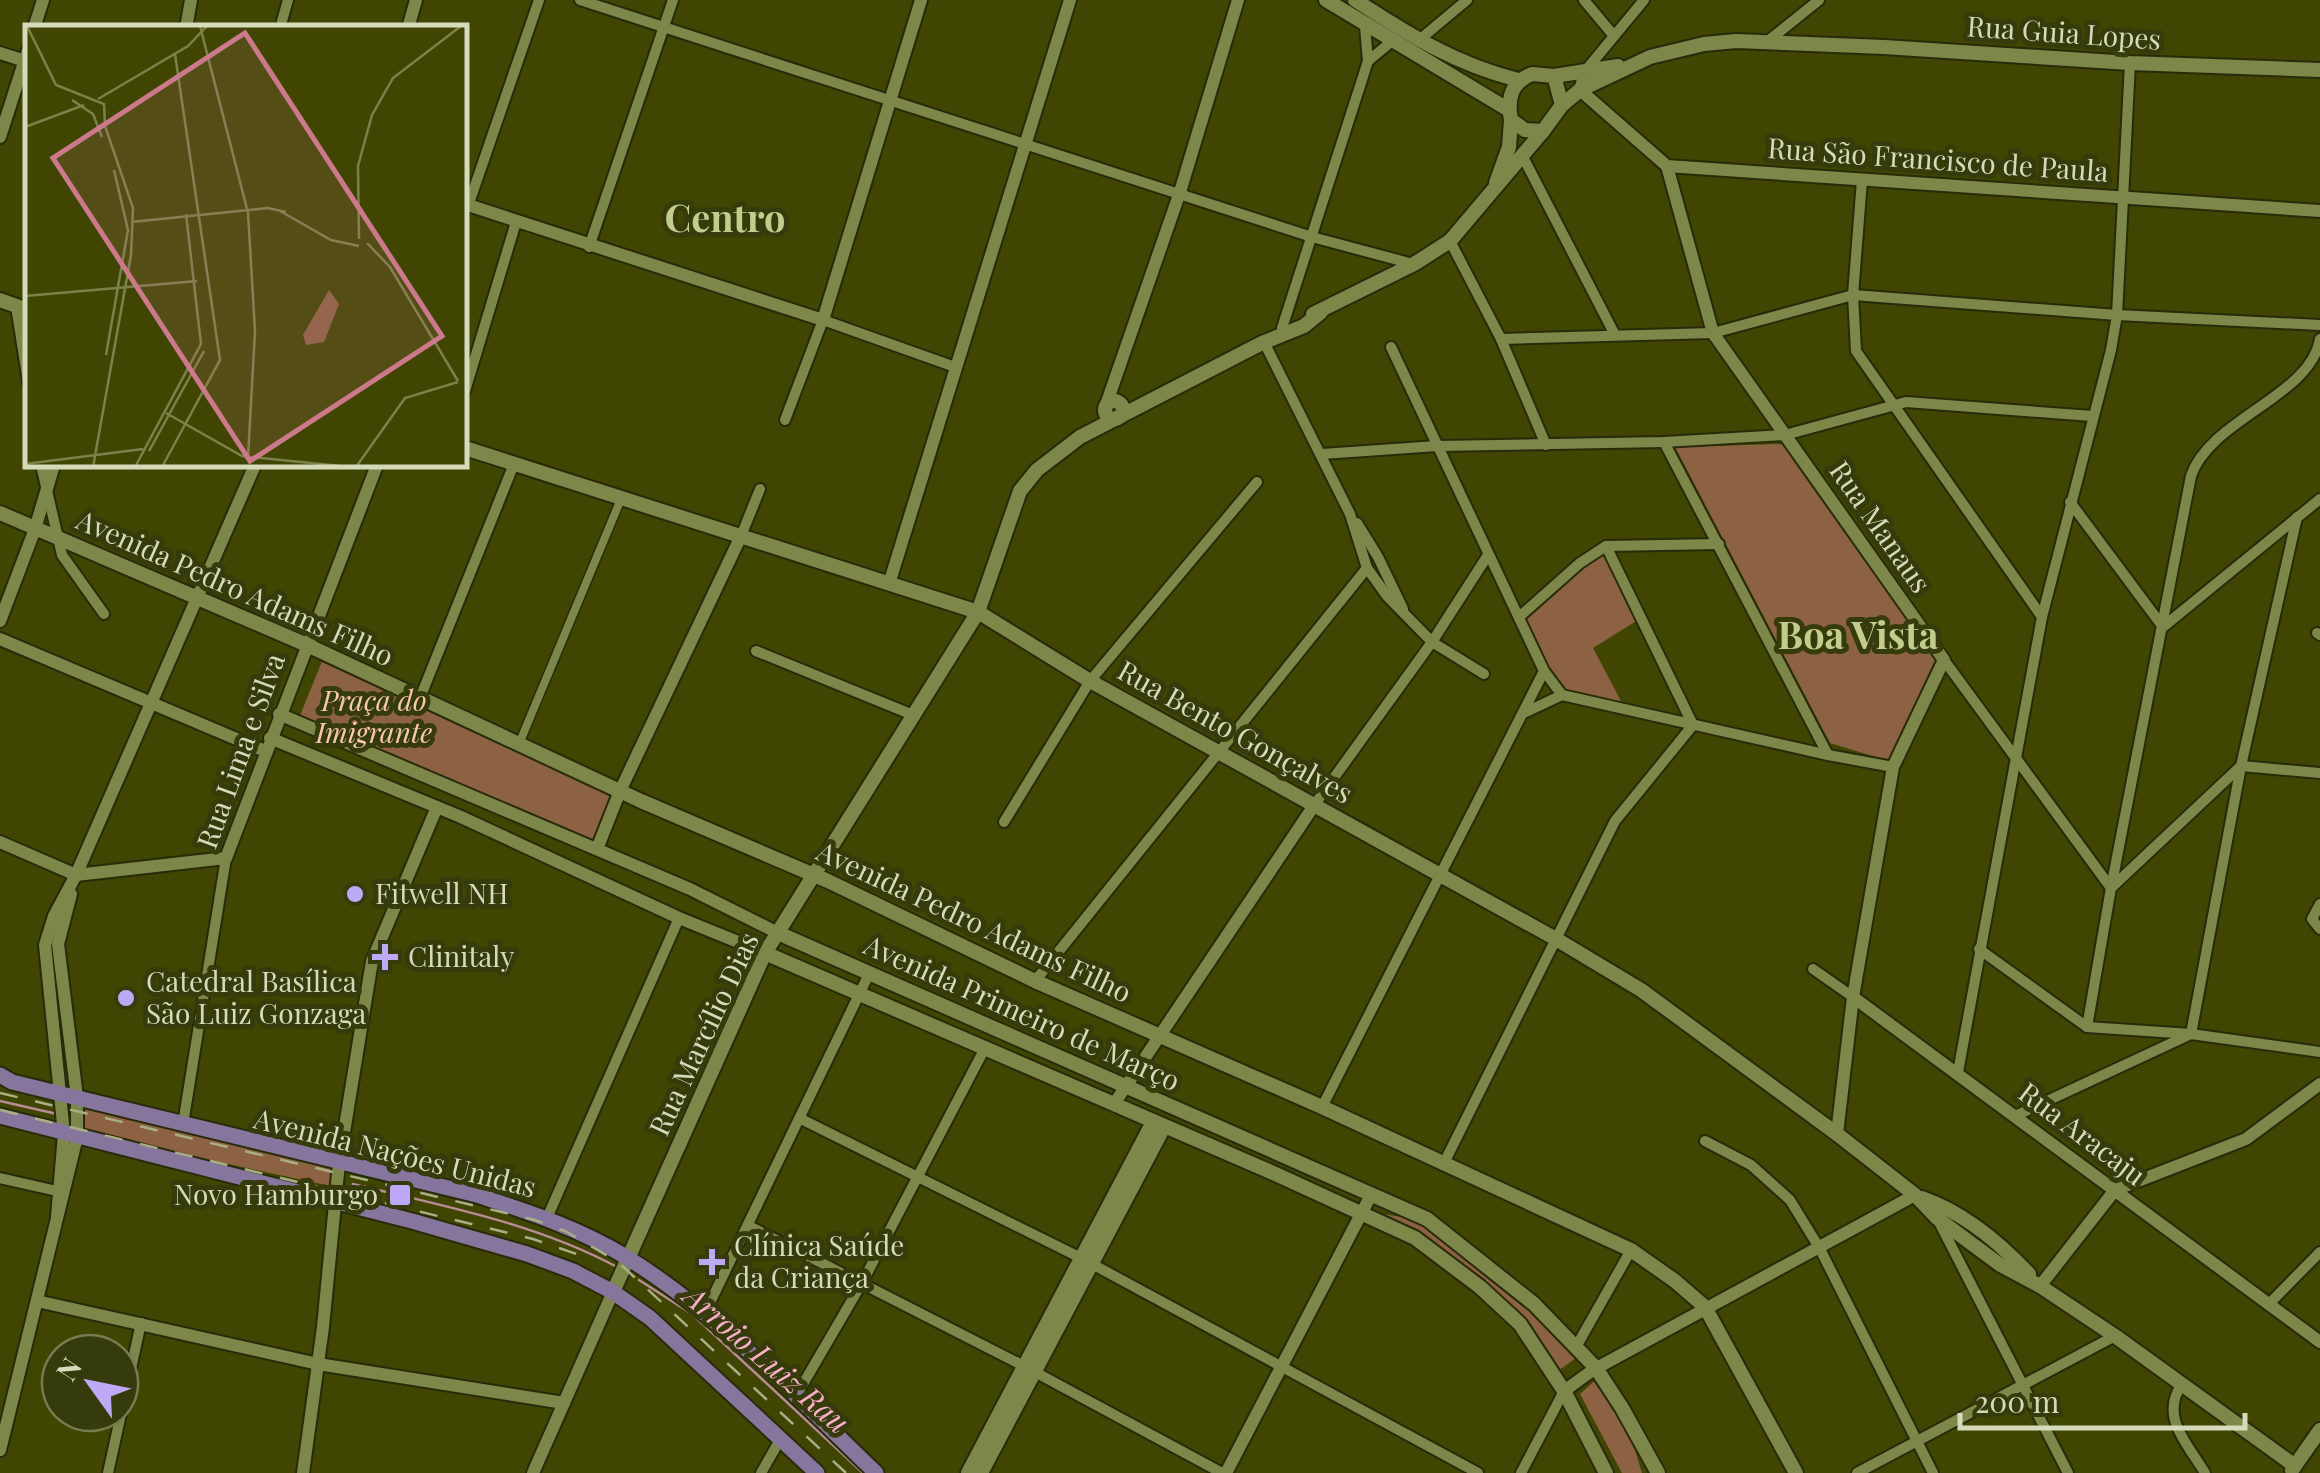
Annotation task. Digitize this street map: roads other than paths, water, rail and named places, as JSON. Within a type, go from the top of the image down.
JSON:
[{"type":"main road","points":[[1326,0],[1510,115],[1526,130],[1543,132],[1562,105],[1554,76],[1532,74],[1518,80],[1512,88],[1510,115]]},
{"type":"main road","points":[[1356,0],[1418,41],[1476,69],[1518,80]]},
{"type":"main road","name":"Rua Guia Lopes","points":[[1562,105],[1580,90],[1628,66],[1704,44],[1768,40],[2130,64],[2320,70]]},
{"type":"main road","name":"Rua Guia Lopes","points":[[1554,76],[1628,66]]},
{"type":"main road","name":"Rua Marcílio Dias","points":[[1493,194],[1509,147],[1510,115]]},
{"type":"main road","name":"Rua Marcílio Dias","points":[[1264,342],[1282,328],[1414,264],[1450,240],[1543,132]]},
{"type":"main road","points":[[0,300],[22,308]]},
{"type":"main road","name":"Rua Marcílio Dias","points":[[613,1292],[765,954],[978,612],[1020,491],[1036,470],[1114,407],[1155,398],[1304,326],[1321,312]]},
{"type":"main road","name":"Rua Bento Gonçalves","points":[[468,449],[978,612],[1090,681],[1556,939],[1670,1009],[1838,1134],[1999,1264],[2115,1336],[2293,1471]]},
{"type":"main road","name":"Avenida Pedro Adams Filho","points":[[0,513],[307,645],[1630,1250],[1706,1307],[1796,1473]]},
{"type":"main road","name":"Avenida Primeiro de Março","points":[[778,933],[1427,1219],[1534,1304],[1596,1368],[1657,1473]]},
{"type":"main road","name":"Avenida Primeiro de Março","points":[[765,954],[1415,1238],[1480,1287],[1520,1324],[1564,1391],[1606,1473]]},
{"type":"main road","name":"Avenida Nações Unidas","points":[[0,1075],[12,1082],[477,1195],[547,1218],[629,1259],[704,1315],[876,1473]]},
{"type":"main road","points":[[0,1116],[231,1173],[527,1254],[573,1271],[650,1318],[818,1473]]},
{"type":"main road","points":[[968,1473],[999,1426],[1158,1125]]},
{"type":"main road","name":"Rua Bento Gonçalves","points":[[1915,1196],[1943,1206],[2009,1253],[2040,1286]]},
{"type":"main road","points":[[981,1473],[999,1426]]},
{"type":"main road","points":[[2293,1471],[2320,1430]]},
{"type":"street","points":[[35,25],[43,0]]},
{"type":"street","points":[[187,25],[191,0]]},
{"type":"street","points":[[281,25],[288,0]]},
{"type":"street","points":[[409,25],[416,0]]},
{"type":"street","points":[[468,202],[539,0]]},
{"type":"street","points":[[580,0],[890,98],[1026,146],[1414,264]]},
{"type":"street","points":[[590,247],[673,0]]},
{"type":"street","points":[[786,420],[823,320],[921,0]]},
{"type":"street","points":[[889,584],[1070,0]]},
{"type":"street","points":[[1114,407],[1119,372],[1180,192],[1238,0]]},
{"type":"street","points":[[1418,41],[1467,0]]},
{"type":"street","points":[[1584,0],[1614,36]]},
{"type":"street","points":[[1644,0],[1586,70],[1580,90],[1667,166]]},
{"type":"street","points":[[1768,40],[1819,0]]},
{"type":"street","points":[[1282,328],[1368,61],[1364,26]]},
{"type":"street","points":[[1368,61],[1391,42]]},
{"type":"street","points":[[0,53],[25,58]]},
{"type":"street","points":[[0,137],[25,61]]},
{"type":"street","points":[[1958,1072],[2042,617],[2112,350],[2130,64]]},
{"type":"street","points":[[1523,156],[1615,335]]},
{"type":"street","name":"Rua São Francisco de Paula","points":[[1667,166],[2320,211]]},
{"type":"street","name":"Rua Manaus","points":[[1667,166],[1713,333],[2110,888]]},
{"type":"street","points":[[1862,180],[1853,295],[1856,351],[2042,617]]},
{"type":"street","points":[[468,205],[823,320],[955,367]]},
{"type":"street","points":[[468,381],[516,222]]},
{"type":"street","points":[[1450,240],[1501,339],[1546,445]]},
{"type":"street","points":[[1501,339],[1713,333],[1853,295],[2117,315],[2320,325]]},
{"type":"street","points":[[22,308],[25,345]]},
{"type":"street","points":[[2087,1027],[2110,888],[2194,465],[2204,450],[2306,370],[2316,356],[2320,340]]},
{"type":"street","points":[[1264,342],[1350,514],[1367,568],[1387,596],[1432,642],[1484,674]]},
{"type":"street","points":[[1392,347],[1544,671],[1562,696]]},
{"type":"street","points":[[1322,454],[1438,446],[1664,442],[1785,435],[1906,402],[2092,416]]},
{"type":"street","points":[[1664,442],[1828,755]]},
{"type":"street","points":[[420,698],[514,464]]},
{"type":"street","points":[[42,468],[62,555],[104,614]]},
{"type":"street","points":[[0,622],[36,529],[53,468]]},
{"type":"street","points":[[0,1450],[6,1397],[37,1301],[57,1217],[70,1135],[69,1095],[45,946],[54,916],[76,876],[254,468]]},
{"type":"street","name":"Rua Lima e Silva","points":[[183,1124],[226,858],[375,468]]},
{"type":"street","points":[[1004,822],[1090,681],[1257,482]]},
{"type":"street","points":[[597,849],[760,489]]},
{"type":"street","points":[[519,744],[622,498]]},
{"type":"street","points":[[2164,627],[2320,499]]},
{"type":"street","points":[[2070,502],[2164,627]]},
{"type":"street","points":[[1350,514],[1378,557],[1403,610]]},
{"type":"street","points":[[2191,1034],[2241,766],[2297,517]]},
{"type":"street","points":[[1519,618],[1580,563],[1606,546],[1719,544]]},
{"type":"street","points":[[1606,546],[1693,724]]},
{"type":"street","points":[[1114,1104],[1158,1034],[1488,556]]},
{"type":"street","points":[[1035,981],[1367,568]]},
{"type":"street","name":"Avenida Primeiro de Março","points":[[0,639],[149,703],[436,807],[765,954]]},
{"type":"street","points":[[756,651],[913,715]]},
{"type":"street","points":[[1838,1134],[1853,997],[1894,766],[1944,660]]},
{"type":"street","points":[[1322,1107],[1544,671]]},
{"type":"street","points":[[1524,713],[1562,696],[1894,766]]},
{"type":"street","name":"Avenida Primeiro de Março","points":[[279,714],[690,889],[778,933]]},
{"type":"street","points":[[1443,1165],[1614,821],[1693,724]]},
{"type":"street","points":[[2110,888],[2241,766],[2320,774]]},
{"type":"street","points":[[302,1473],[339,1163],[376,946],[436,807]]},
{"type":"street","points":[[0,842],[76,876],[226,858]]},
{"type":"street","points":[[2316,926],[2312,919],[2320,904]]},
{"type":"street","points":[[547,1218],[679,918]]},
{"type":"street","points":[[1979,949],[2087,1027],[2191,1034],[2320,1052]]},
{"type":"street","name":"Rua Aracaju","points":[[1813,969],[2320,1342]]},
{"type":"street","points":[[704,1315],[869,974]]},
{"type":"street","points":[[2015,1116],[2191,1034]]},
{"type":"street","points":[[796,1396],[862,1283],[984,1048]]},
{"type":"street","points":[[2040,1286],[2115,1190],[2246,1139],[2320,1084]]},
{"type":"street","points":[[801,1118],[1086,1261],[1478,1473]]},
{"type":"street","points":[[57,1217],[57,1191],[70,1135]]},
{"type":"street","points":[[1705,1141],[1751,1166],[1790,1200],[1820,1249],[1933,1473]]},
{"type":"street","points":[[0,1178],[57,1191]]},
{"type":"street","points":[[749,1226],[1224,1473],[1371,1195]]},
{"type":"street","points":[[1521,1473],[1564,1391],[1596,1368],[1915,1196]]},
{"type":"street","points":[[1938,1218],[2068,1473]]},
{"type":"street","points":[[1576,1347],[1630,1250]]},
{"type":"street","points":[[2268,1305],[2320,1252]]},
{"type":"street","name":"Rua Marcílio Dias","points":[[533,1473],[613,1292]]},
{"type":"street","points":[[37,1301],[318,1364],[564,1403]]},
{"type":"street","points":[[108,1473],[141,1323]]},
{"type":"street","points":[[1857,1473],[2115,1336]]},
{"type":"street","points":[[2182,1384],[2172,1400],[2172,1416],[2205,1473]]},
{"type":"street","points":[[761,1473],[781,1438]]},
{"type":"waterway","name":"Arroio Luiz Rau","points":[[0,1101],[57,1114]]},
{"type":"waterway","name":"Arroio Luiz Rau","points":[[353,1184],[521,1227],[617,1267]]},
{"type":"waterway","name":"Arroio Luiz Rau","points":[[639,1280],[692,1314],[863,1473]]},
{"type":"railway","points":[[0,1093],[535,1220],[567,1232],[618,1262],[846,1473]]},
{"type":"railway","points":[[0,1110],[533,1239],[591,1259]]},
{"type":"place","name":"Fitwell NH","points":[[355,894]]},
{"type":"place","name":"Clinitaly","points":[[385,957]]},
{"type":"place","name":"Catedral Basílica São Luiz Gonzaga","points":[[126,998]]},
{"type":"place","name":"Novo Hamburgo","points":[[400,1195]]},
{"type":"place","name":"Clínica Saúde da Criança","points":[[712,1262]]},
{"type":"district","name":"Centro","points":[[725,219]]},
{"type":"district","name":"Boa Vista","points":[[1858,636]]},
{"type":"park label","name":"Praça do Imigrante","points":[[374,717]]}]
